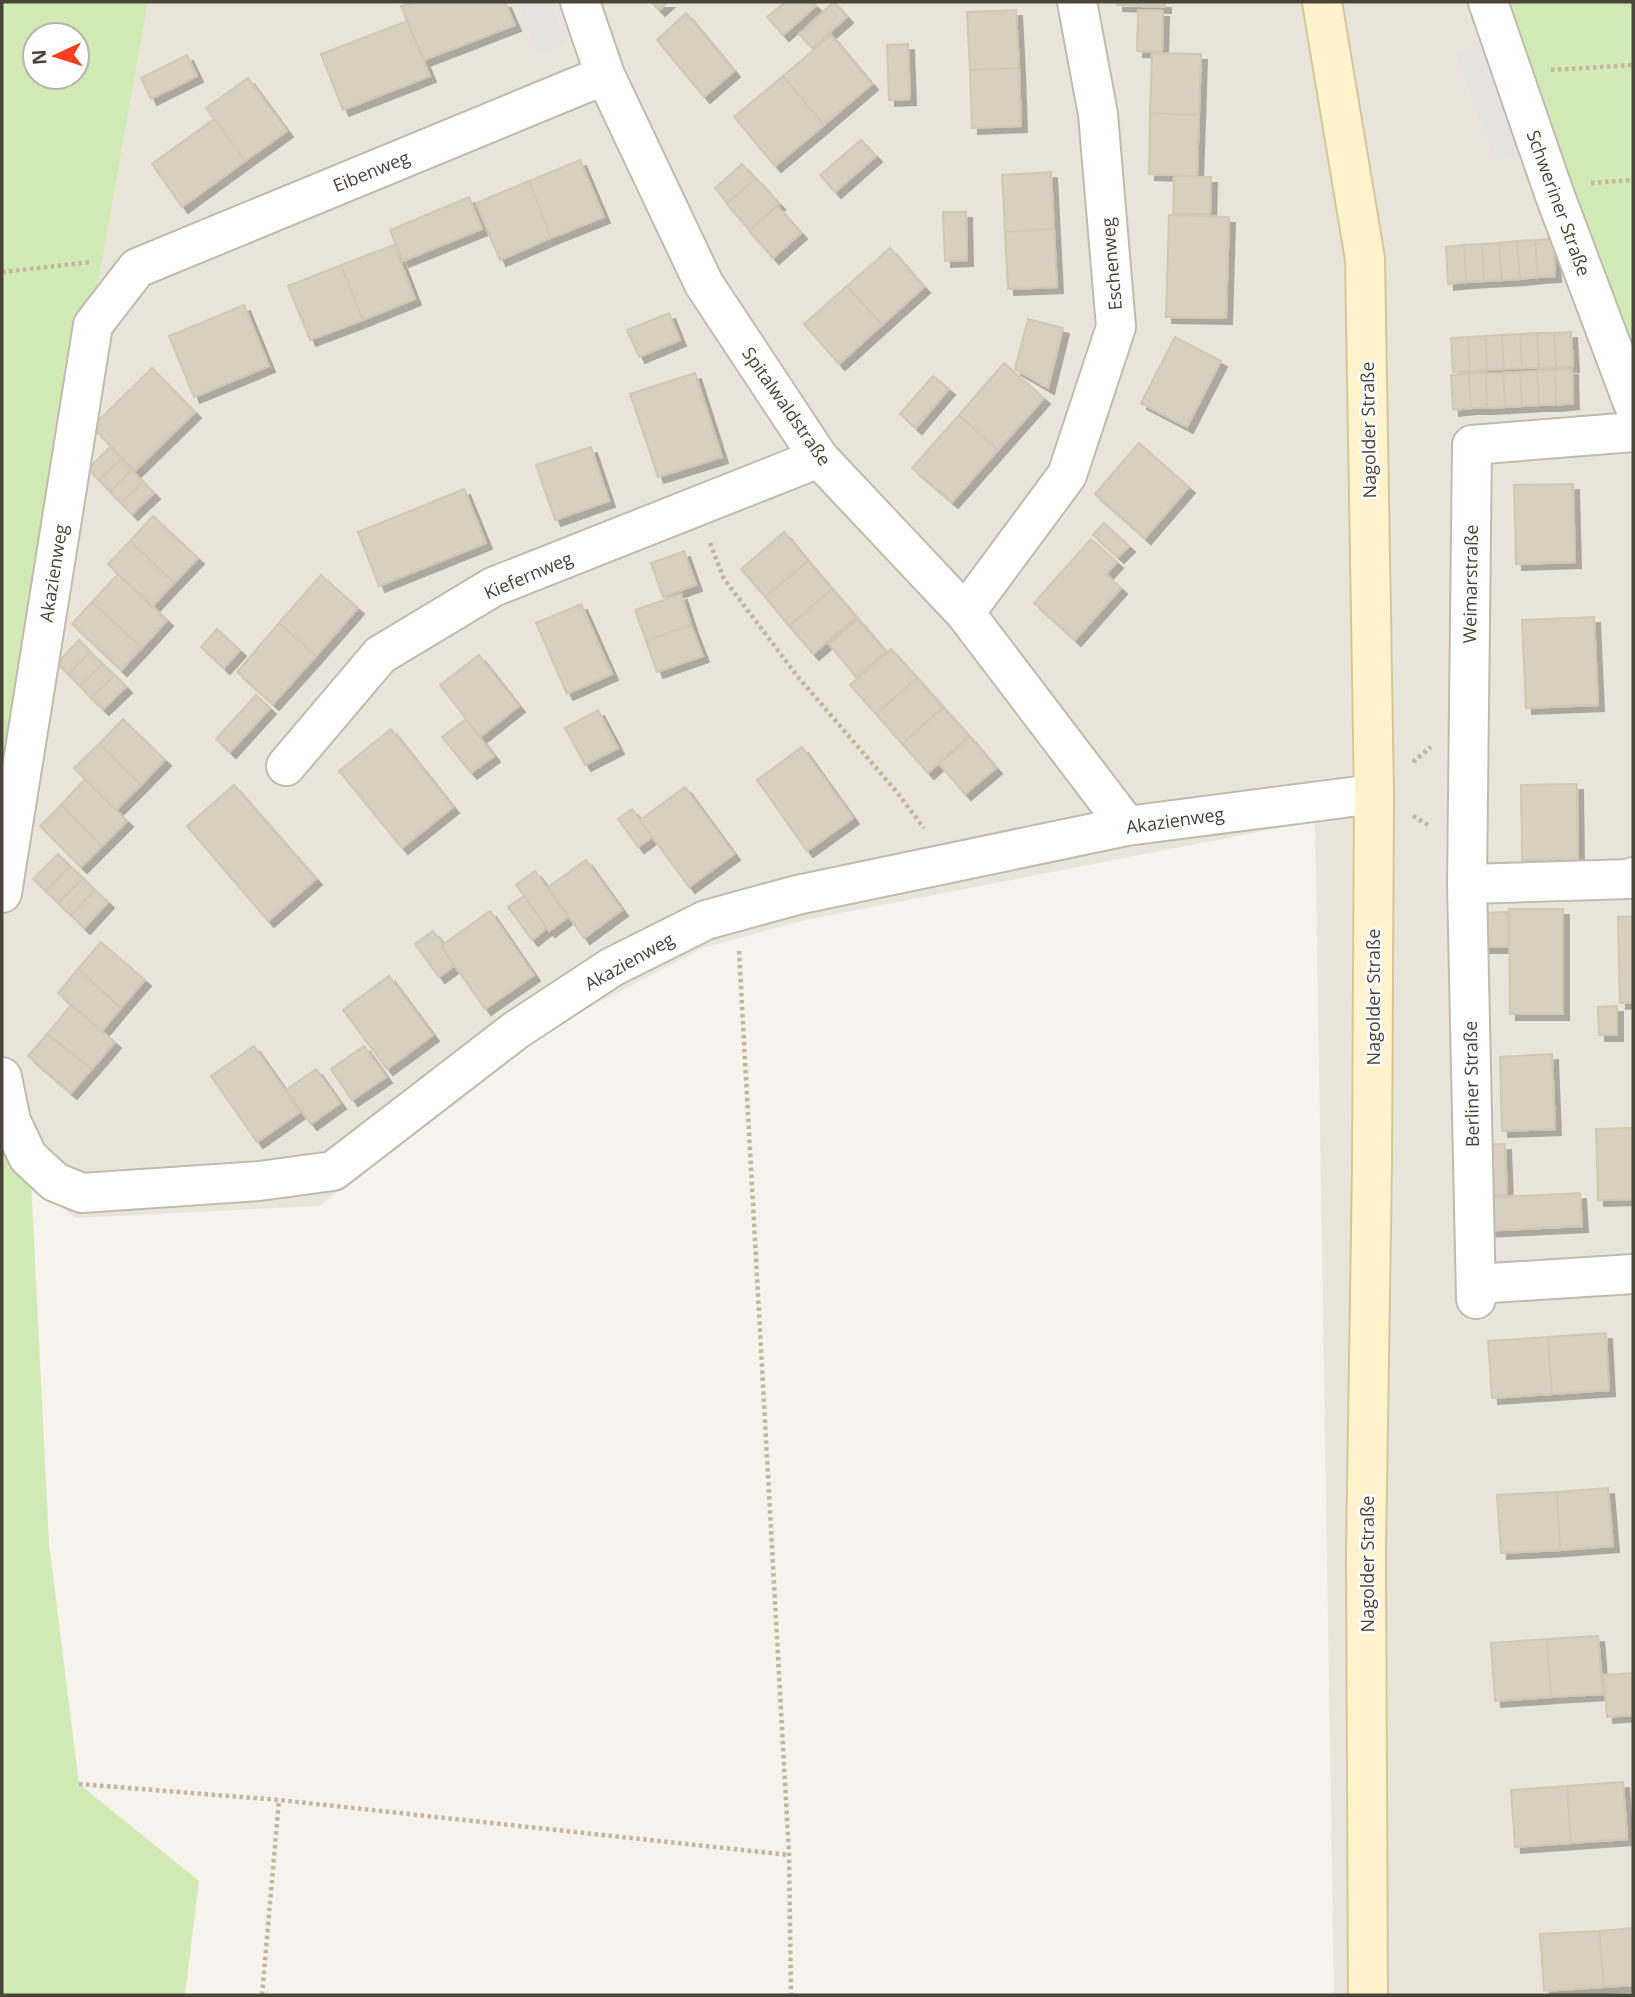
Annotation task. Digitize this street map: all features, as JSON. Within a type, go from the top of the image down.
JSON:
[{"type":"main road","name":"Nagolder Straße","points":[[1322,2],[1365,259],[1374,794],[1366,1553],[1368,1995]]},
{"type":"street","name":"Spitalwaldstraße","points":[[580,2],[605,75],[704,284],[819,458],[965,613],[1127,826]]},
{"type":"street","name":"Eschenweg","points":[[965,613],[1067,475],[1116,327],[1098,114],[1077,2]]},
{"type":"street","name":"Schweriner Straße","points":[[1488,2],[1552,186],[1633,403]]},
{"type":"street","name":"Eibenweg","points":[[137,268],[605,75]]},
{"type":"street","name":"Akazienweg","points":[[2,892],[93,325],[137,268]]},
{"type":"street","name":"Weimarstraße","points":[[1467,884],[1472,445],[1633,432]]},
{"type":"street","name":"Kiefernweg","points":[[286,766],[380,655],[493,587],[819,458]]},
{"type":"street","name":"Akazienweg","points":[[2,1077],[11,1121],[28,1157],[55,1182],[82,1193],[260,1181],[333,1171],[516,1030],[612,967],[706,920],[797,895],[1127,826],[1374,794]]},
{"type":"street","points":[[1467,884],[1633,877]]},
{"type":"street","name":"Berliner Straße","points":[[1467,884],[1476,1291],[1633,1274]]},
{"type":"path","points":[[1512,73],[1633,65]]},
{"type":"path","points":[[2,272],[114,260],[137,268]]},
{"type":"path","points":[[697,506],[724,579],[798,677],[896,791]]},
{"type":"path","points":[[1467,846],[1374,794],[1469,716]]},
{"type":"path","points":[[737,911],[789,1855],[791,1995]]},
{"type":"path","points":[[79,1784],[279,1800],[789,1855]]},
{"type":"path","points":[[262,1995],[279,1800]]},
{"type":"shaded area","points":[[148,2],[1633,2],[1633,1995],[1334,1995],[1315,821],[805,920],[703,948],[538,1034],[319,1206],[75,1218],[31,1181],[2,1110],[2,827]]},
{"type":"shaded area","points":[[518,2],[551,2],[566,44],[537,55]]},
{"type":"shaded area","points":[[1482,44],[1522,153],[1495,162],[1455,53]]},
{"type":"green space","points":[[2,2],[148,2],[2,827]]},
{"type":"green space","points":[[1506,2],[1633,2],[1633,362]]},
{"type":"green space","points":[[2,1110],[31,1181],[49,1543],[79,1784],[199,1881],[185,1995],[2,1995]]},
{"type":"building","points":[[413,2],[505,2],[515,25],[424,60],[401,6]]},
{"type":"building","points":[[651,2],[668,2],[659,10]]},
{"type":"building","points":[[785,2],[812,2],[816,6],[783,35],[767,17]]},
{"type":"building","points":[[834,2],[847,17],[812,48],[799,34]]},
{"type":"building","points":[[1117,2],[1165,2],[1165,7],[1117,5]]},
{"type":"building","points":[[1016,10],[1019,68],[970,70],[967,12]]},
{"type":"building","points":[[1138,10],[1163,11],[1162,52],[1137,51]]},
{"type":"building","points":[[686,13],[734,71],[704,97],[657,40]]},
{"type":"building","points":[[407,21],[430,76],[343,110],[321,54]]},
{"type":"building","points":[[831,35],[872,84],[824,125],[783,76]]},
{"type":"building","points":[[908,44],[910,99],[889,100],[887,45]]},
{"type":"building","points":[[1152,53],[1201,54],[1199,115],[1150,113]]},
{"type":"building","points":[[187,55],[197,76],[151,99],[141,78]]},
{"type":"building","points":[[1019,68],[1021,126],[972,128],[970,70]]},
{"type":"building","points":[[783,76],[824,125],[775,166],[734,117]]},
{"type":"building","points":[[248,78],[287,131],[245,161],[206,108]]},
{"type":"building","points":[[1150,113],[1199,115],[1197,176],[1149,174]]},
{"type":"building","points":[[214,119],[245,161],[182,207],[152,164]]},
{"type":"building","points":[[861,140],[876,156],[835,192],[820,175]]},
{"type":"building","points":[[580,160],[604,217],[551,238],[529,181]]},
{"type":"building","points":[[742,164],[755,179],[727,203],[715,188]]},
{"type":"building","points":[[1051,172],[1054,229],[1005,232],[1002,175]]},
{"type":"building","points":[[1174,176],[1211,177],[1210,214],[1173,213]]},
{"type":"building","points":[[756,178],[779,204],[749,230],[727,204]]},
{"type":"building","points":[[529,181],[551,238],[500,260],[476,203]]},
{"type":"building","points":[[469,197],[482,229],[403,261],[390,230]]},
{"type":"building","points":[[777,206],[801,233],[773,258],[749,231]]},
{"type":"building","points":[[943,212],[966,212],[967,260],[945,261]]},
{"type":"building","points":[[1169,215],[1229,217],[1226,318],[1166,317]]},
{"type":"building","points":[[1054,229],[1057,287],[1008,289],[1005,232]]},
{"type":"building","points":[[1553,239],[1555,276],[1538,277],[1535,240]]},
{"type":"building","points":[[1535,240],[1538,277],[1520,279],[1517,241]]},
{"type":"building","points":[[1517,241],[1520,279],[1502,280],[1499,243]]},
{"type":"building","points":[[1499,243],[1502,280],[1484,281],[1482,244]]},
{"type":"building","points":[[1482,244],[1484,281],[1466,282],[1464,245]]},
{"type":"building","points":[[394,245],[415,299],[363,320],[341,265]]},
{"type":"building","points":[[1464,245],[1466,282],[1448,284],[1446,247]]},
{"type":"building","points":[[890,248],[924,287],[882,325],[847,286]]},
{"type":"building","points":[[341,265],[363,320],[310,340],[288,286]]},
{"type":"building","points":[[847,286],[882,325],[839,364],[804,324]]},
{"type":"building","points":[[244,305],[269,366],[194,397],[169,336]]},
{"type":"building","points":[[669,313],[680,340],[639,357],[627,330]]},
{"type":"building","points":[[1028,319],[1063,328],[1048,388],[1015,369]]},
{"type":"building","points":[[1571,332],[1573,366],[1556,367],[1554,333]]},
{"type":"building","points":[[1537,333],[1539,368],[1522,368],[1520,334]]},
{"type":"building","points":[[1537,333],[1554,333],[1556,367],[1539,368]]},
{"type":"building","points":[[1520,334],[1522,368],[1504,369],[1502,335]]},
{"type":"building","points":[[1502,335],[1504,369],[1487,370],[1486,336]]},
{"type":"building","points":[[1486,336],[1487,370],[1470,371],[1468,337]]},
{"type":"building","points":[[1175,337],[1221,361],[1187,427],[1141,403]]},
{"type":"building","points":[[1468,337],[1470,371],[1453,372],[1451,338]]},
{"type":"building","points":[[1004,363],[1044,398],[998,450],[959,415]]},
{"type":"building","points":[[152,368],[195,412],[135,471],[92,427]]},
{"type":"building","points":[[1572,369],[1573,403],[1556,405],[1555,370]]},
{"type":"building","points":[[1555,370],[1556,405],[1539,405],[1537,371]]},
{"type":"building","points":[[1537,371],[1539,405],[1522,406],[1520,372]]},
{"type":"building","points":[[1520,372],[1522,406],[1505,407],[1503,373]]},
{"type":"building","points":[[695,373],[722,457],[658,477],[630,394]]},
{"type":"building","points":[[1486,373],[1487,408],[1471,408],[1469,374]]},
{"type":"building","points":[[1486,373],[1503,373],[1505,407],[1487,408]]},
{"type":"building","points":[[1469,374],[1471,408],[1453,410],[1451,375]]},
{"type":"building","points":[[933,376],[949,389],[916,428],[900,414]]},
{"type":"building","points":[[959,415],[998,450],[952,502],[912,468]]},
{"type":"building","points":[[1139,443],[1189,487],[1145,538],[1095,494]]},
{"type":"building","points":[[110,447],[121,459],[99,480],[88,469]]},
{"type":"building","points":[[591,447],[609,501],[555,520],[536,465]]},
{"type":"building","points":[[121,459],[132,470],[110,492],[99,480]]},
{"type":"building","points":[[132,470],[143,482],[121,503],[110,492]]},
{"type":"building","points":[[143,482],[154,493],[132,514],[121,503]]},
{"type":"building","points":[[1573,484],[1575,562],[1516,564],[1514,485]]},
{"type":"building","points":[[464,489],[486,543],[379,586],[358,532]]},
{"type":"building","points":[[153,516],[198,558],[174,583],[130,541]]},
{"type":"building","points":[[1104,523],[1129,546],[1118,557],[1093,535]]},
{"type":"building","points":[[784,532],[808,561],[765,597],[741,569]]},
{"type":"building","points":[[1091,539],[1117,562],[1106,574],[1121,588],[1075,640],[1034,603]]},
{"type":"building","points":[[130,541],[174,583],[152,607],[108,564]]},
{"type":"building","points":[[684,551],[696,585],[663,597],[651,563]]},
{"type":"building","points":[[808,561],[832,589],[789,626],[765,597]]},
{"type":"building","points":[[118,574],[167,620],[142,648],[92,602]]},
{"type":"building","points":[[321,575],[358,608],[316,656],[279,623]]},
{"type":"building","points":[[832,589],[856,617],[813,654],[789,626]]},
{"type":"building","points":[[681,594],[691,625],[646,641],[635,610]]},
{"type":"building","points":[[92,602],[142,648],[121,670],[72,624]]},
{"type":"building","points":[[581,604],[612,674],[567,694],[536,623]]},
{"type":"building","points":[[1594,617],[1598,705],[1526,708],[1522,620]]},
{"type":"building","points":[[858,619],[886,652],[856,677],[829,644]]},
{"type":"building","points":[[279,623],[316,656],[273,704],[237,672]]},
{"type":"building","points":[[691,625],[703,656],[657,672],[646,641]]},
{"type":"building","points":[[217,629],[240,650],[224,668],[201,647]]},
{"type":"building","points":[[79,640],[90,652],[68,674],[57,663]]},
{"type":"building","points":[[891,649],[917,678],[876,714],[850,685]]},
{"type":"building","points":[[90,652],[103,664],[80,686],[68,674]]},
{"type":"building","points":[[479,655],[519,706],[480,737],[440,685]]},
{"type":"building","points":[[103,664],[115,675],[91,698],[80,686]]},
{"type":"building","points":[[115,675],[126,687],[103,709],[91,698]]},
{"type":"building","points":[[917,678],[943,707],[902,744],[876,714]]},
{"type":"building","points":[[256,695],[270,708],[230,752],[216,739]]},
{"type":"building","points":[[943,707],[969,736],[928,773],[902,744]]},
{"type":"building","points":[[598,710],[618,748],[585,765],[565,728]]},
{"type":"building","points":[[123,719],[165,760],[141,785],[99,744]]},
{"type":"building","points":[[466,719],[494,756],[471,773],[442,737]]},
{"type":"building","points":[[391,729],[453,807],[402,848],[339,771]]},
{"type":"building","points":[[970,737],[996,768],[965,794],[939,764]]},
{"type":"building","points":[[99,744],[141,785],[116,810],[74,768]]},
{"type":"building","points":[[802,747],[853,818],[807,851],[757,780]]},
{"type":"building","points":[[85,779],[127,821],[102,846],[61,805]]},
{"type":"building","points":[[1577,784],[1578,859],[1522,860],[1521,785]]},
{"type":"building","points":[[234,785],[316,879],[268,921],[187,826]]},
{"type":"building","points":[[685,787],[734,854],[689,887],[640,820]]},
{"type":"building","points":[[61,805],[102,846],[81,867],[40,826]]},
{"type":"building","points":[[632,809],[652,837],[638,847],[618,819]]},
{"type":"building","points":[[58,854],[70,866],[46,891],[33,879]]},
{"type":"building","points":[[586,860],[622,910],[584,938],[548,887]]},
{"type":"building","points":[[70,866],[83,878],[58,903],[46,891]]},
{"type":"building","points":[[535,871],[568,917],[549,931],[516,885]]},
{"type":"building","points":[[83,878],[95,890],[71,915],[58,903]]},
{"type":"building","points":[[95,890],[108,902],[84,928],[71,915]]},
{"type":"building","points":[[524,896],[547,928],[532,940],[508,907]]},
{"type":"building","points":[[1509,909],[1563,909],[1563,1014],[1510,1014]]},
{"type":"building","points":[[490,911],[534,975],[485,1009],[441,946]]},
{"type":"building","points":[[1507,912],[1508,947],[1482,947],[1480,913]]},
{"type":"building","points":[[1633,916],[1633,1002],[1620,1003],[1618,917]]},
{"type":"building","points":[[433,931],[454,966],[439,977],[415,944]]},
{"type":"building","points":[[101,942],[145,980],[121,1008],[78,969]]},
{"type":"building","points":[[78,969],[121,1008],[102,1031],[58,993]]},
{"type":"building","points":[[389,976],[433,1035],[387,1069],[343,1010]]},
{"type":"building","points":[[71,1005],[115,1042],[92,1069],[47,1034]]},
{"type":"building","points":[[1617,1006],[1617,1035],[1599,1035],[1598,1007]]},
{"type":"building","points":[[47,1034],[92,1069],[71,1093],[28,1056]]},
{"type":"building","points":[[254,1046],[300,1112],[257,1142],[211,1076]]},
{"type":"building","points":[[364,1046],[386,1077],[352,1100],[331,1069]]},
{"type":"building","points":[[1552,1054],[1555,1129],[1502,1131],[1500,1057]]},
{"type":"building","points":[[316,1069],[340,1103],[311,1124],[286,1090]]},
{"type":"building","points":[[1633,1128],[1633,1199],[1598,1200],[1596,1129]]},
{"type":"building","points":[[1505,1144],[1507,1195],[1483,1196],[1480,1145]]},
{"type":"building","points":[[1580,1193],[1582,1226],[1481,1231],[1480,1198]]},
{"type":"building","points":[[1606,1333],[1609,1390],[1552,1394],[1548,1337]]},
{"type":"building","points":[[1548,1337],[1552,1394],[1492,1398],[1488,1341]]},
{"type":"building","points":[[1608,1488],[1613,1546],[1560,1550],[1557,1492]]},
{"type":"building","points":[[1557,1492],[1560,1550],[1501,1553],[1497,1495]]},
{"type":"building","points":[[1598,1636],[1603,1694],[1551,1697],[1547,1639]]},
{"type":"building","points":[[1547,1639],[1551,1697],[1495,1701],[1491,1643]]},
{"type":"building","points":[[1633,1673],[1633,1715],[1607,1717],[1604,1675]]},
{"type":"building","points":[[1623,1782],[1627,1839],[1571,1843],[1567,1786]]},
{"type":"building","points":[[1567,1786],[1571,1843],[1515,1847],[1511,1790]]},
{"type":"building","points":[[1633,1928],[1633,1985],[1604,1987],[1599,1931]]},
{"type":"building","points":[[1599,1931],[1604,1987],[1544,1991],[1540,1934]]}]
